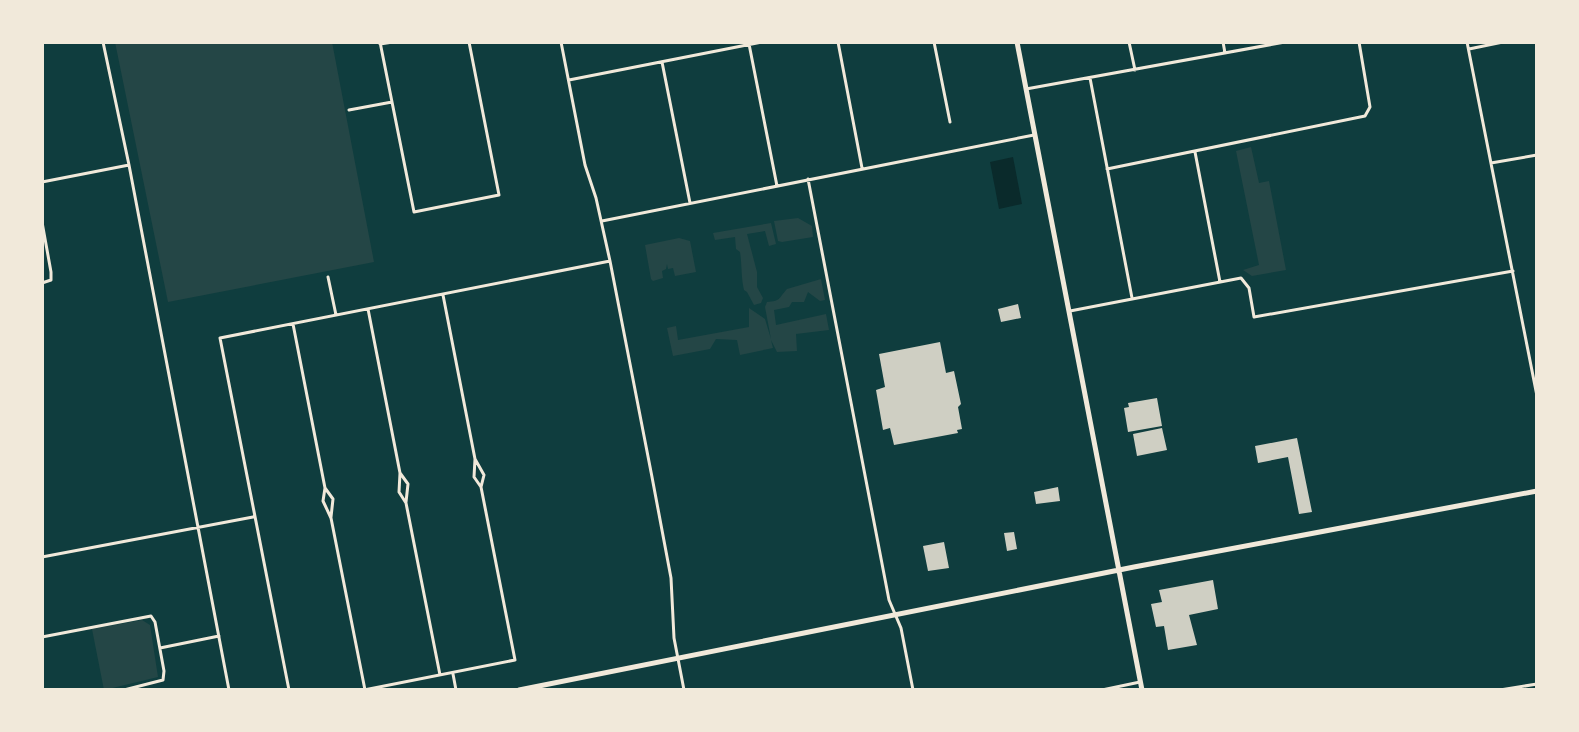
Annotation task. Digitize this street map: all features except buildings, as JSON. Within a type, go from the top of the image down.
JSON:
[{"type":"main road","points":[[1017,42],[1142,690]]},
{"type":"main road","points":[[519,690],[1537,491]]},
{"type":"street","points":[[103,42],[229,690]]},
{"type":"street","points":[[393,42],[380,43],[414,212],[499,195],[469,42]]},
{"type":"street","points":[[561,42],[585,165],[602,221],[671,578],[677,658],[684,690]]},
{"type":"street","points":[[568,80],[762,42]]},
{"type":"street","points":[[838,42],[862,168]]},
{"type":"street","points":[[934,42],[950,122]]},
{"type":"street","points":[[1129,42],[1135,70]]},
{"type":"street","points":[[1223,42],[1225,53]]},
{"type":"street","points":[[1026,89],[1285,42]]},
{"type":"street","points":[[1107,169],[1358,120],[1369,113],[1370,101],[1359,42]]},
{"type":"street","points":[[1467,42],[1537,396]]},
{"type":"street","points":[[1469,49],[1503,42]]},
{"type":"street","points":[[749,44],[777,186]]},
{"type":"street","points":[[662,62],[690,203]]},
{"type":"street","points":[[1090,78],[1132,299]]},
{"type":"street","points":[[349,110],[392,102]]},
{"type":"street","points":[[602,221],[1034,135]]},
{"type":"street","points":[[1195,152],[1220,282]]},
{"type":"street","points":[[1491,163],[1537,155]]},
{"type":"street","points":[[42,182],[129,165]]},
{"type":"street","points":[[808,179],[894,615],[901,628],[913,690]]},
{"type":"street","points":[[42,222],[51,280],[42,283]]},
{"type":"street","points":[[289,690],[220,338],[610,261]]},
{"type":"street","points":[[1067,312],[1237,278],[1245,280],[1249,288],[1254,317],[1513,271]]},
{"type":"street","points":[[328,277],[336,315]]},
{"type":"street","points":[[293,324],[325,488],[323,501],[331,518],[364,690],[515,660],[481,487],[474,477],[475,459],[443,294]]},
{"type":"street","points":[[368,309],[400,473],[399,492],[406,503],[440,675]]},
{"type":"street","points":[[475,459],[484,475],[481,487]]},
{"type":"street","points":[[400,473],[409,489],[406,503]]},
{"type":"street","points":[[325,488],[333,499],[331,518]]},
{"type":"street","points":[[42,557],[253,517]]},
{"type":"street","points":[[42,637],[151,616],[160,648],[163,680],[124,690]]},
{"type":"street","points":[[160,648],[219,636]]},
{"type":"street","points":[[453,672],[456,690]]},
{"type":"street","points":[[1102,690],[1140,682]]},
{"type":"street","points":[[1500,690],[1535,684],[1534,690]]},
{"type":"shaded area","points":[[115,42],[332,42],[374,262],[168,302]]},
{"type":"shaded area","points":[[1251,147],[1259,183],[1269,181],[1286,270],[1252,276],[1243,270],[1259,265],[1236,151]]},
{"type":"shaded area","points":[[1013,157],[1022,204],[999,209],[990,162]]},
{"type":"shaded area","points":[[798,218],[812,226],[813,237],[778,241],[774,221]]},
{"type":"shaded area","points":[[771,223],[776,244],[769,246],[765,231],[747,234],[757,272],[757,287],[763,298],[761,303],[754,305],[744,290],[740,252],[736,249],[735,237],[715,240],[713,233]]},
{"type":"shaded area","points":[[679,238],[690,241],[696,272],[675,276],[673,268],[668,269],[667,264],[662,271],[663,278],[653,281],[645,245]]},
{"type":"shaded area","points":[[821,279],[825,300],[820,301],[808,292],[804,302],[792,302],[789,307],[774,310],[776,325],[826,314],[829,330],[796,334],[797,351],[777,352],[771,340],[773,348],[740,355],[737,340],[716,339],[710,349],[673,356],[667,328],[676,326],[678,340],[749,327],[749,308],[765,319],[771,339],[765,307],[767,302],[777,300],[787,289]]},
{"type":"shaded area","points":[[142,620],[150,625],[158,677],[104,690],[92,629]]}]
